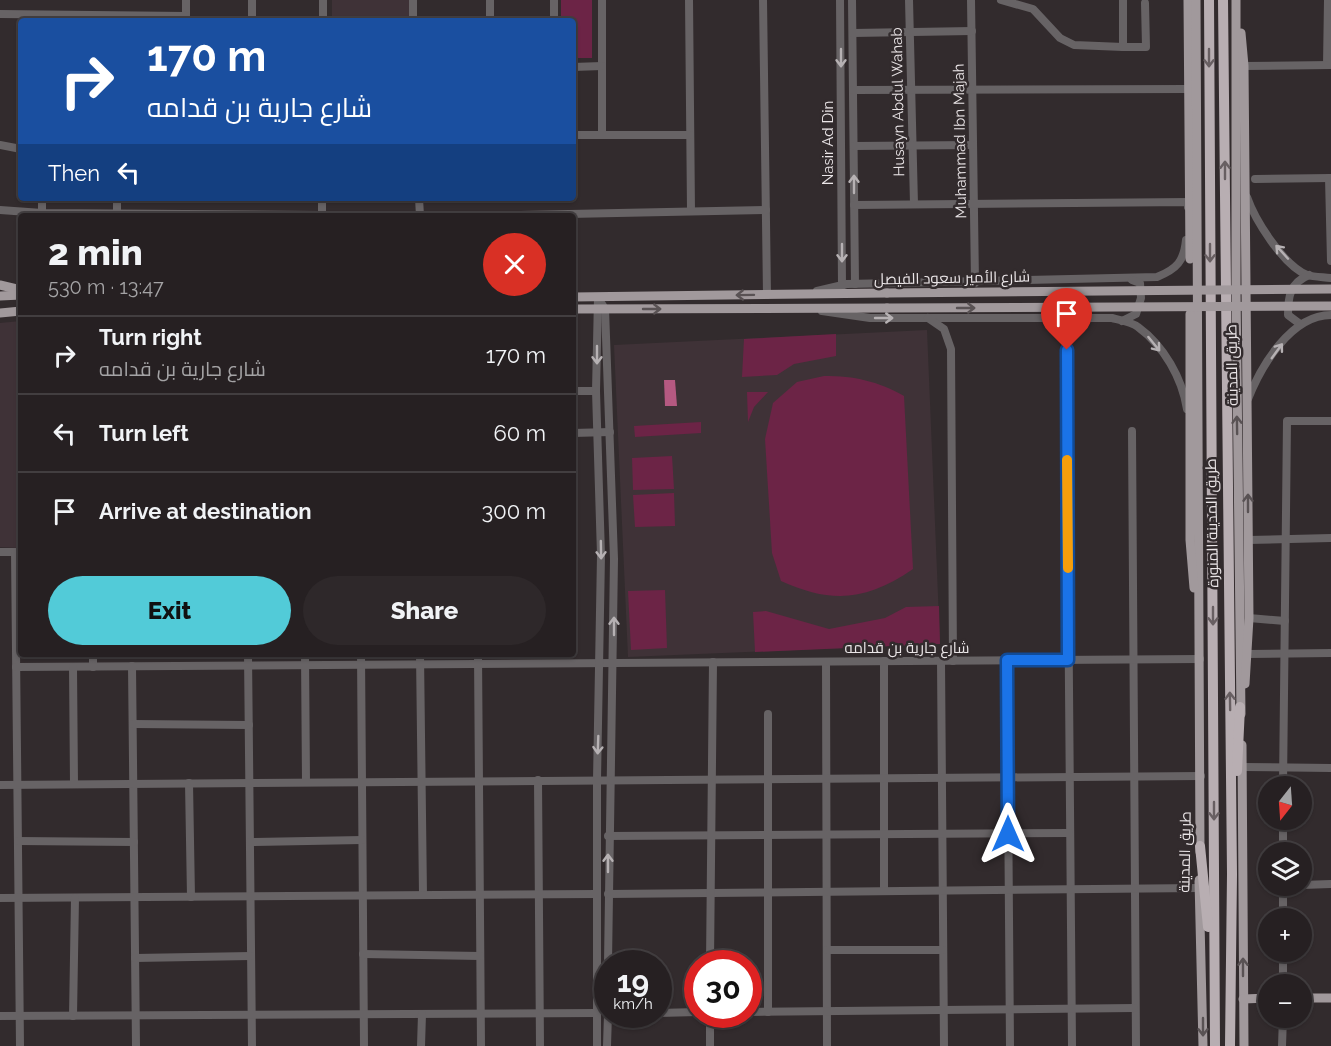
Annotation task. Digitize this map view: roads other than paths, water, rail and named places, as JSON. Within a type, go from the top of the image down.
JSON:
[{"type":"highway","name":"طريق المدينة المنورة","points":[[1209,0],[1215,1046]]},
{"type":"highway","name":"طريق المدينة المنورة","points":[[1223,0],[1232,874],[1231,1046]]},
{"type":"highway","points":[[1232,874],[1240,706]]},
{"type":"highway","points":[[1200,846],[1215,988]]},
{"type":"main road","name":"طريق المدينة","points":[[1188,0],[1190,540],[1200,659]]},
{"type":"main road","name":"طريق المدينة","points":[[1196,0],[1196,307],[1201,776],[1199,888],[1203,1046]]},
{"type":"main road","name":"طريق المدينة","points":[[1237,0],[1236,307],[1240,706],[1243,767],[1244,1046]]},
{"type":"main road","name":"طريق المدينة","points":[[1237,0],[1244,66],[1249,618],[1241,729]]},
{"type":"main road","points":[[0,285],[18,292]]},
{"type":"main road","name":"شارع الأمير سعود الفيصل","points":[[576,297],[1331,289]]},
{"type":"main road","points":[[0,293],[18,293]]},
{"type":"main road","name":"شارع الأمير سعود الفيصل","points":[[576,309],[1331,306]]},
{"type":"main road","points":[[0,312],[18,311]]},
{"type":"main road","points":[[1243,999],[1258,998]]},
{"type":"main road","points":[[1312,998],[1331,998]]},
{"type":"street","points":[[186,0],[186,18]]},
{"type":"street","points":[[252,0],[252,18]]},
{"type":"street","points":[[323,0],[323,18]]},
{"type":"street","points":[[413,0],[413,18]]},
{"type":"street","points":[[490,0],[490,18]]},
{"type":"street","points":[[554,0],[554,18]]},
{"type":"street","points":[[602,0],[602,135]]},
{"type":"street","points":[[689,0],[691,211]]},
{"type":"street","points":[[763,0],[767,295]]},
{"type":"street","name":"Nasir Ad Din","points":[[840,0],[842,286]]},
{"type":"street","name":"Nasir Ad Din","points":[[852,0],[855,284]]},
{"type":"street","name":"Husayn Abdul Wahab","points":[[909,0],[914,204]]},
{"type":"street","name":"Muhammad Ibn Majah","points":[[971,0],[975,283]]},
{"type":"street","points":[[1001,0],[1033,9],[1060,38],[1074,45],[1146,47],[1145,3]]},
{"type":"street","points":[[1123,0],[1123,46]]},
{"type":"street","points":[[1244,66],[1329,65],[1328,0]]},
{"type":"street","points":[[0,14],[44,18],[120,18]]},
{"type":"street","points":[[853,33],[972,31]]},
{"type":"street","points":[[576,66],[602,66]]},
{"type":"street","points":[[853,90],[1188,88]]},
{"type":"street","points":[[576,135],[690,135]]},
{"type":"street","points":[[0,145],[18,148]]},
{"type":"street","points":[[854,146],[973,145]]},
{"type":"street","points":[[1255,179],[1330,178],[1331,261]]},
{"type":"street","points":[[1244,190],[1264,232],[1299,270],[1309,276],[1331,278]]},
{"type":"street","points":[[117,201],[117,213]]},
{"type":"street","points":[[801,295],[855,284],[1157,277],[1180,264],[1185,255],[1189,202],[854,205]]},
{"type":"street","points":[[0,210],[32,213]]},
{"type":"street","points":[[576,214],[766,210]]},
{"type":"street","points":[[1300,324],[1288,315],[1288,296],[1296,281],[1309,276]]},
{"type":"street","points":[[1122,321],[1136,314],[1141,298],[1140,283],[1129,279]]},
{"type":"street","points":[[598,297],[601,309],[610,432],[613,515],[614,662],[609,780],[608,950]]},
{"type":"street","points":[[597,950],[597,780],[601,662],[599,433],[596,391],[601,309]]},
{"type":"street","points":[[805,309],[870,318],[1112,318],[1137,325],[1180,377],[1190,429]]},
{"type":"street","points":[[1247,401],[1256,380],[1293,328],[1308,318],[1331,315]]},
{"type":"street","points":[[928,318],[944,329],[951,349],[953,661]]},
{"type":"street","points":[[1066,330],[1072,1046]]},
{"type":"street","points":[[576,392],[596,391]]},
{"type":"street","points":[[1283,776],[1287,421],[1331,421]]},
{"type":"street","points":[[1132,431],[1136,1046]]},
{"type":"street","points":[[576,433],[610,432]]},
{"type":"street","points":[[600,516],[613,515]]},
{"type":"street","points":[[1248,540],[1331,538]]},
{"type":"street","points":[[0,552],[18,552],[16,667],[20,1046]]},
{"type":"street","points":[[1249,618],[1285,619]]},
{"type":"street","points":[[1248,654],[1331,653]]},
{"type":"street","points":[[93,657],[93,667]]},
{"type":"street","points":[[248,657],[252,1046]]},
{"type":"street","points":[[305,657],[306,782]]},
{"type":"street","points":[[361,657],[364,1046]]},
{"type":"street","points":[[420,657],[423,896]]},
{"type":"street","points":[[478,657],[481,1046]]},
{"type":"street","name":"شارع جارية بن قدامه","points":[[16,667],[1200,659]]},
{"type":"street","points":[[1007,660],[1010,1046]]},
{"type":"street","points":[[884,661],[884,891]]},
{"type":"street","points":[[941,661],[944,1046]]},
{"type":"street","points":[[710,950],[712,662]]},
{"type":"street","points":[[826,662],[827,1046]]},
{"type":"street","points":[[132,666],[136,1046]]},
{"type":"street","points":[[73,667],[74,784]]},
{"type":"street","points":[[768,714],[768,1012]]},
{"type":"street","points":[[133,724],[249,725]]},
{"type":"street","points":[[1243,767],[1331,768]]},
{"type":"street","points":[[0,785],[1201,776]]},
{"type":"street","points":[[538,780],[540,1046]]},
{"type":"street","points":[[189,783],[191,897]]},
{"type":"street","points":[[608,836],[1069,833]]},
{"type":"street","points":[[250,842],[362,840]]},
{"type":"street","points":[[18,841],[134,842]]},
{"type":"street","points":[[1312,885],[1331,884]]},
{"type":"street","points":[[608,894],[1199,888]]},
{"type":"street","points":[[0,898],[597,894]]},
{"type":"street","points":[[73,1016],[75,898]]},
{"type":"street","points":[[826,950],[943,950]]},
{"type":"street","points":[[363,954],[480,956]]},
{"type":"street","points":[[135,958],[251,956]]},
{"type":"street","points":[[762,1012],[1134,1008]]},
{"type":"street","points":[[0,1016],[594,1013]]},
{"type":"street","points":[[421,1046],[422,1014]]},
{"type":"street","points":[[597,1028],[597,1046]]},
{"type":"street","points":[[607,1046],[608,1028]]},
{"type":"street","points":[[710,1028],[710,1046]]},
{"type":"street","points":[[1282,1028],[1282,1046]]}]
